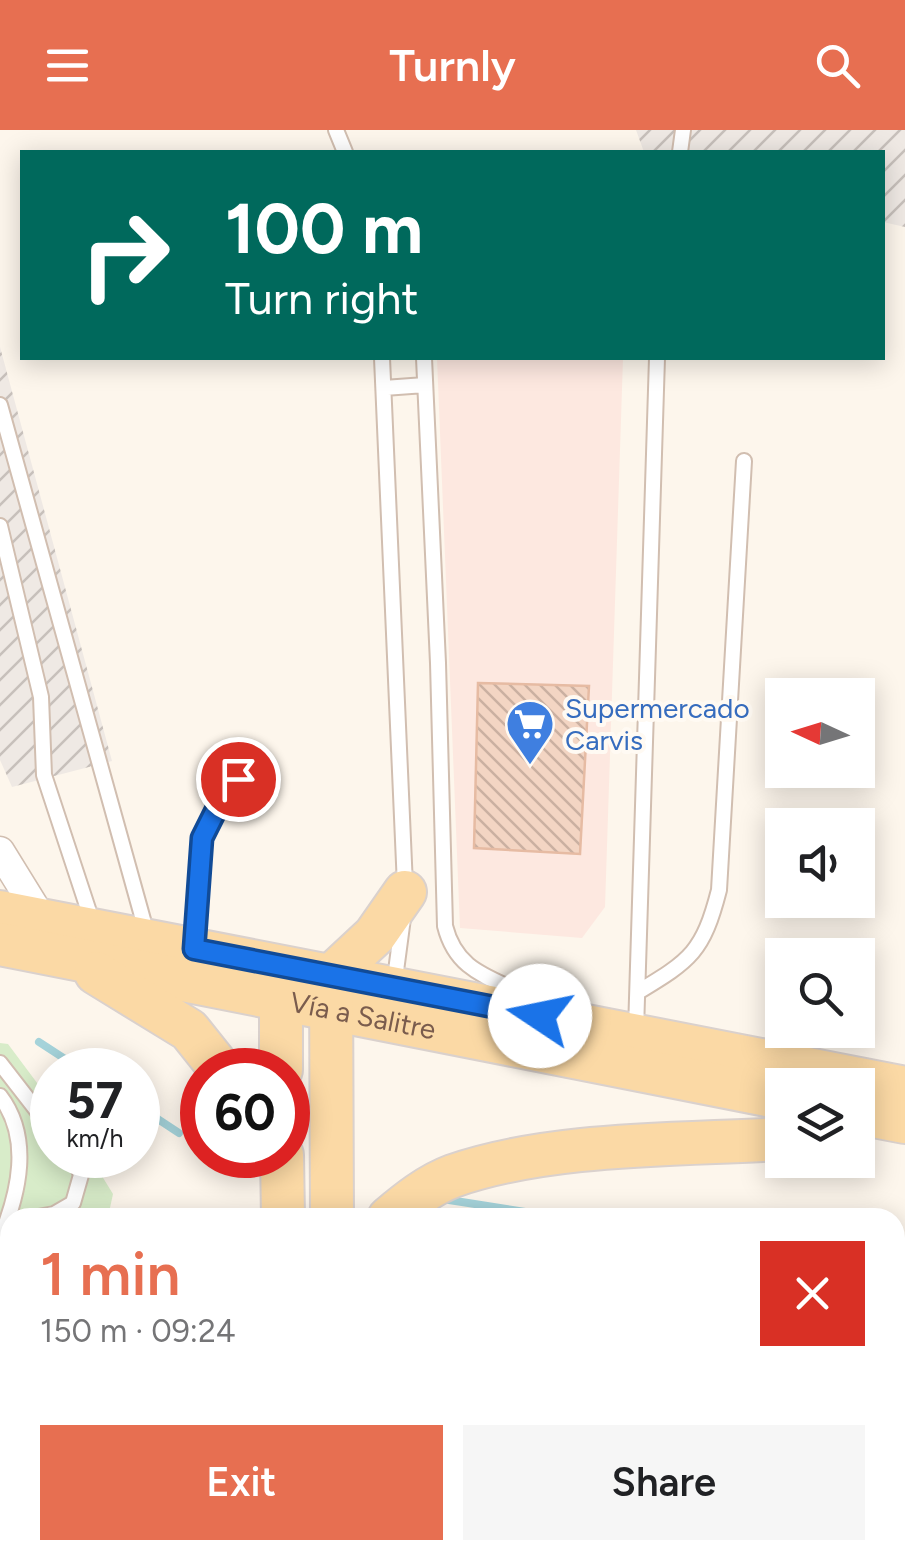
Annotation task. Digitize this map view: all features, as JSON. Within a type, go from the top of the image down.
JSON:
[{"type":"main road","points":[[332,1208],[332,993],[375,935],[425,891]]},
{"type":"main road","name":"Vía a Salitre","points":[[0,912],[42,919],[85,944],[391,1004],[765,1094]]},
{"type":"main road","name":"Vía a Salitre","points":[[0,944],[148,940],[194,949],[281,983]]},
{"type":"main road","points":[[85,944],[189,1030],[203,1048]]},
{"type":"main road","points":[[281,983],[282,1048]]},
{"type":"main road","name":"Vía a Salitre","points":[[391,1004],[577,1024],[905,1088]]},
{"type":"main road","points":[[875,1116],[905,1122]]},
{"type":"main road","points":[[875,1133],[905,1130]]},
{"type":"main road","points":[[400,1208],[452,1177],[506,1163],[571,1152],[765,1139]]},
{"type":"street","points":[[0,852],[42,919]]},
{"type":"lane","points":[[382,360],[405,842],[458,958],[577,1024]]},
{"type":"lane","points":[[391,1004],[425,891],[424,360]]},
{"type":"lane","points":[[636,1036],[656,360]]},
{"type":"lane","points":[[384,388],[425,384]]},
{"type":"lane","points":[[0,405],[148,940]]},
{"type":"lane","points":[[638,992],[685,964],[710,926],[719,890],[744,461]]},
{"type":"lane","points":[[0,526],[41,697],[44,775],[85,944]]},
{"type":"lane","points":[[194,949],[202,838],[238,779]]},
{"type":"lane","points":[[0,1062],[30,1101]]},
{"type":"lane","points":[[0,1096],[8,1106],[20,1140],[18,1185],[12,1208]]},
{"type":"lane","points":[[64,1208],[73,1203],[80,1178]]},
{"type":"shaded area","points":[[636,130],[905,130],[905,227],[885,222],[885,150],[643,150]]},
{"type":"shaded area","points":[[0,347],[112,761],[12,787],[0,760]]},
{"type":"shaded area","points":[[437,360],[623,360],[605,907],[582,938],[460,928]]},
{"type":"green space","points":[[0,1043],[8,1044],[30,1074],[30,1178],[103,1178],[113,1194],[110,1208],[0,1208]]},
{"type":"building","name":"Supermercado Carvis","points":[[478,683],[589,686],[580,854],[474,848]]},
{"type":"waterway","points":[[39,1042],[48,1048]]},
{"type":"waterway","points":[[160,1120],[179,1133]]},
{"type":"waterway","points":[[449,1200],[500,1208]]},
{"type":"place","name":"Supermercado Carvis","points":[[530,766]]},
{"type":"route","points":[[238,779],[202,838],[194,949],[540,1016]]}]
